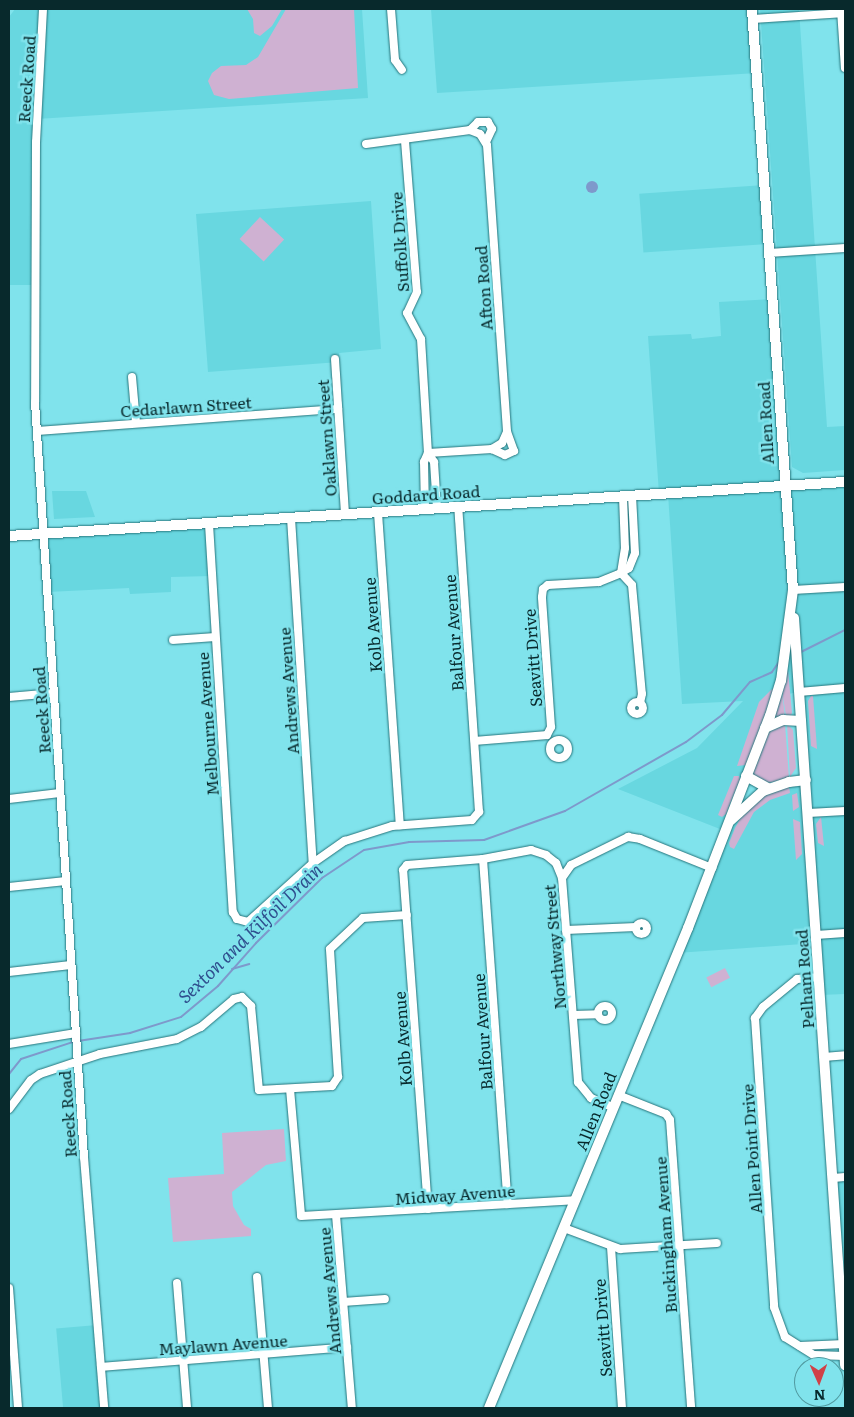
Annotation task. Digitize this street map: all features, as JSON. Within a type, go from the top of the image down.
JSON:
[{"type":"main road","name":"Allen Road","points":[[489,1408],[712,868],[777,696],[792,590],[753,14]]},
{"type":"main road","name":"Goddard Road","points":[[9,536],[845,482]]},
{"type":"main road","name":"Pelham Road","points":[[792,590],[845,1361]]},
{"type":"main road","points":[[766,728],[783,720],[801,721]]},
{"type":"main road","points":[[746,776],[768,788]]},
{"type":"main road","name":"Allen Road","points":[[727,825],[744,805],[768,788],[806,780]]},
{"type":"street","name":"Reeck Road","points":[[43,9],[35,173],[33,358],[71,964],[104,1408]]},
{"type":"street","points":[[392,9],[395,60],[402,70]]},
{"type":"street","points":[[753,14],[843,12],[845,68]]},
{"type":"street","name":"Afton Road","points":[[470,130],[478,122],[488,122],[492,129],[486,142],[508,432],[515,446],[510,454],[492,449]]},
{"type":"street","points":[[366,144],[406,141],[434,134],[470,130],[480,134],[486,142]]},
{"type":"street","name":"Suffolk Drive","points":[[406,141],[417,292],[407,313],[421,339],[428,453],[424,462],[425,510]]},
{"type":"street","points":[[769,253],[845,248]]},
{"type":"street","name":"Oaklawn Street","points":[[335,359],[345,515]]},
{"type":"street","points":[[132,377],[136,424]]},
{"type":"street","name":"Cedarlawn Street","points":[[37,431],[338,409]]},
{"type":"street","points":[[428,453],[492,449],[502,443],[508,432]]},
{"type":"street","name":"Suffolk Drive","points":[[428,453],[434,462],[437,509]]},
{"type":"street","points":[[627,496],[625,548],[621,573],[632,585],[636,596],[642,694],[640,703]]},
{"type":"street","name":"Balfour Avenue","points":[[400,824],[472,820],[477,816],[480,809],[458,508]]},
{"type":"street","name":"Kolb Avenue","points":[[378,513],[400,824]]},
{"type":"street","name":"Andrews Avenue","points":[[291,518],[313,863]]},
{"type":"street","name":"Melbourne Avenue","points":[[209,524],[233,912],[240,921],[254,920],[313,863]]},
{"type":"street","name":"Seavitt Drive","points":[[547,736],[551,727],[543,589],[551,584],[605,581],[621,573]]},
{"type":"street","points":[[792,590],[845,587]]},
{"type":"street","points":[[173,640],[216,637]]},
{"type":"street","points":[[799,692],[845,688]]},
{"type":"street","points":[[9,697],[54,693]]},
{"type":"street","points":[[475,741],[547,736],[553,743]]},
{"type":"street","points":[[9,799],[60,793]]},
{"type":"street","points":[[808,813],[845,811]]},
{"type":"street","points":[[313,863],[355,837],[400,824]]},
{"type":"street","points":[[562,878],[571,865],[628,837],[640,838],[712,868]]},
{"type":"street","name":"Northway Street","points":[[406,867],[537,851],[556,863],[562,878],[578,1082],[591,1098],[612,1107]]},
{"type":"street","name":"Balfour Avenue","points":[[483,859],[508,1204]]},
{"type":"street","name":"Kolb Avenue","points":[[406,867],[407,915],[428,1209]]},
{"type":"street","points":[[9,887],[66,881]]},
{"type":"street","points":[[9,1109],[34,1077],[78,1062],[177,1040],[201,1027],[234,999],[242,996],[251,1006],[258,1088],[261,1091],[332,1086],[337,1081],[331,947],[363,918],[407,915]]},
{"type":"street","points":[[566,930],[636,927]]},
{"type":"street","points":[[816,935],[845,933]]},
{"type":"street","points":[[9,972],[71,964]]},
{"type":"street","name":"Allen Point Drive","points":[[819,978],[798,979],[763,1007],[755,1018],[775,1312],[785,1337],[821,1356],[845,1361]]},
{"type":"street","points":[[573,1015],[598,1014]]},
{"type":"street","points":[[9,1044],[76,1034]]},
{"type":"street","points":[[824,1057],[845,1055]]},
{"type":"street","name":"Andrews Avenue","points":[[290,1090],[301,1216],[336,1215],[352,1408]]},
{"type":"street","name":"Buckingham Avenue","points":[[618,1095],[670,1118],[691,1408]]},
{"type":"street","points":[[833,1178],[845,1177]]},
{"type":"street","name":"Midway Avenue","points":[[336,1215],[575,1200]]},
{"type":"street","points":[[564,1228],[610,1247],[620,1249],[717,1243]]},
{"type":"street","name":"Seavitt Drive","points":[[610,1247],[622,1408]]},
{"type":"street","points":[[257,1277],[268,1408]]},
{"type":"street","points":[[177,1283],[187,1408]]},
{"type":"street","points":[[9,1288],[18,1408]]},
{"type":"street","points":[[343,1302],[385,1299]]},
{"type":"street","points":[[800,1346],[844,1344]]},
{"type":"street","name":"Maylawn Avenue","points":[[100,1367],[347,1347]]},
{"type":"shaded area","points":[[15,9],[362,9],[368,98],[37,119],[35,285],[9,285],[9,17]]},
{"type":"shaded area","points":[[247,9],[282,9],[272,26],[260,36],[254,33],[253,19]]},
{"type":"shaded area","points":[[286,9],[354,9],[358,88],[229,99],[214,95],[208,81],[212,73],[221,66],[246,65],[258,57]]},
{"type":"shaded area","points":[[431,9],[752,9],[757,73],[437,93]]},
{"type":"shaded area","points":[[760,9],[799,9],[827,427],[845,426],[845,470],[803,473],[792,467]]},
{"type":"shaded area","points":[[592,181],[598,187],[592,193],[586,187]]},
{"type":"shaded area","points":[[764,185],[768,244],[643,253],[639,194]]},
{"type":"shaded area","points":[[371,201],[381,349],[339,353],[339,362],[208,372],[196,214]]},
{"type":"shaded area","points":[[260,217],[284,240],[264,261],[240,239]]},
{"type":"shaded area","points":[[772,299],[785,486],[845,482],[845,994],[820,995],[816,943],[677,953],[725,831],[618,789],[697,748],[743,701],[682,704],[668,494],[659,494],[648,336],[691,334],[692,339],[721,336],[719,302]],"holes":[[[799,692],[805,780],[744,805],[728,823],[777,696]]]},
{"type":"shaded area","points":[[52,491],[86,491],[95,517],[54,519]]},
{"type":"shaded area","points":[[209,524],[212,576],[171,577],[171,592],[130,594],[129,588],[48,592],[44,534]]},
{"type":"shaded area","points":[[788,670],[792,713],[790,717],[786,716],[782,691]]},
{"type":"shaded area","points":[[772,689],[775,690],[746,765],[737,766],[759,702]]},
{"type":"shaded area","points":[[782,692],[785,716],[774,719]]},
{"type":"shaded area","points":[[813,696],[817,749],[811,746],[808,701]]},
{"type":"shaded area","points":[[785,724],[789,778],[769,783],[753,776],[752,769],[768,732]]},
{"type":"shaded area","points":[[787,724],[793,730],[796,768],[790,777]]},
{"type":"shaded area","points":[[734,776],[739,776],[740,780],[726,814],[722,817],[718,815]]},
{"type":"shaded area","points":[[789,786],[790,793],[770,800],[754,812],[734,849],[730,847],[729,843],[735,828],[745,810],[760,797]]},
{"type":"shaded area","points":[[797,793],[799,807],[793,811],[792,795]]},
{"type":"shaded area","points":[[821,817],[824,846],[818,843],[816,824]]},
{"type":"shaded area","points":[[793,819],[800,822],[802,854],[796,860]]},
{"type":"shaded area","points":[[725,968],[730,978],[711,987],[706,978]]},
{"type":"shaded area","points":[[284,1129],[286,1161],[266,1165],[232,1192],[233,1206],[244,1225],[251,1229],[251,1236],[173,1242],[168,1178],[224,1174],[222,1133]]},
{"type":"shaded area","points":[[845,1177],[845,1365],[833,1178]]},
{"type":"shaded area","points":[[97,1325],[104,1408],[63,1408],[56,1329]]},
{"type":"waterway","name":"Sexton and Kilfoil Drain","points":[[799,653],[845,630]]},
{"type":"waterway","name":"Sexton and Kilfoil Drain","points":[[78,1041],[130,1033],[181,1017],[218,986],[256,943],[322,878],[364,850],[409,842],[484,840],[565,811],[686,742],[722,715],[750,682],[772,672],[779,662]]},
{"type":"waterway","points":[[232,969],[249,964]]},
{"type":"waterway","name":"Sexton and Kilfoil Drain","points":[[9,1074],[21,1059],[73,1042]]}]
